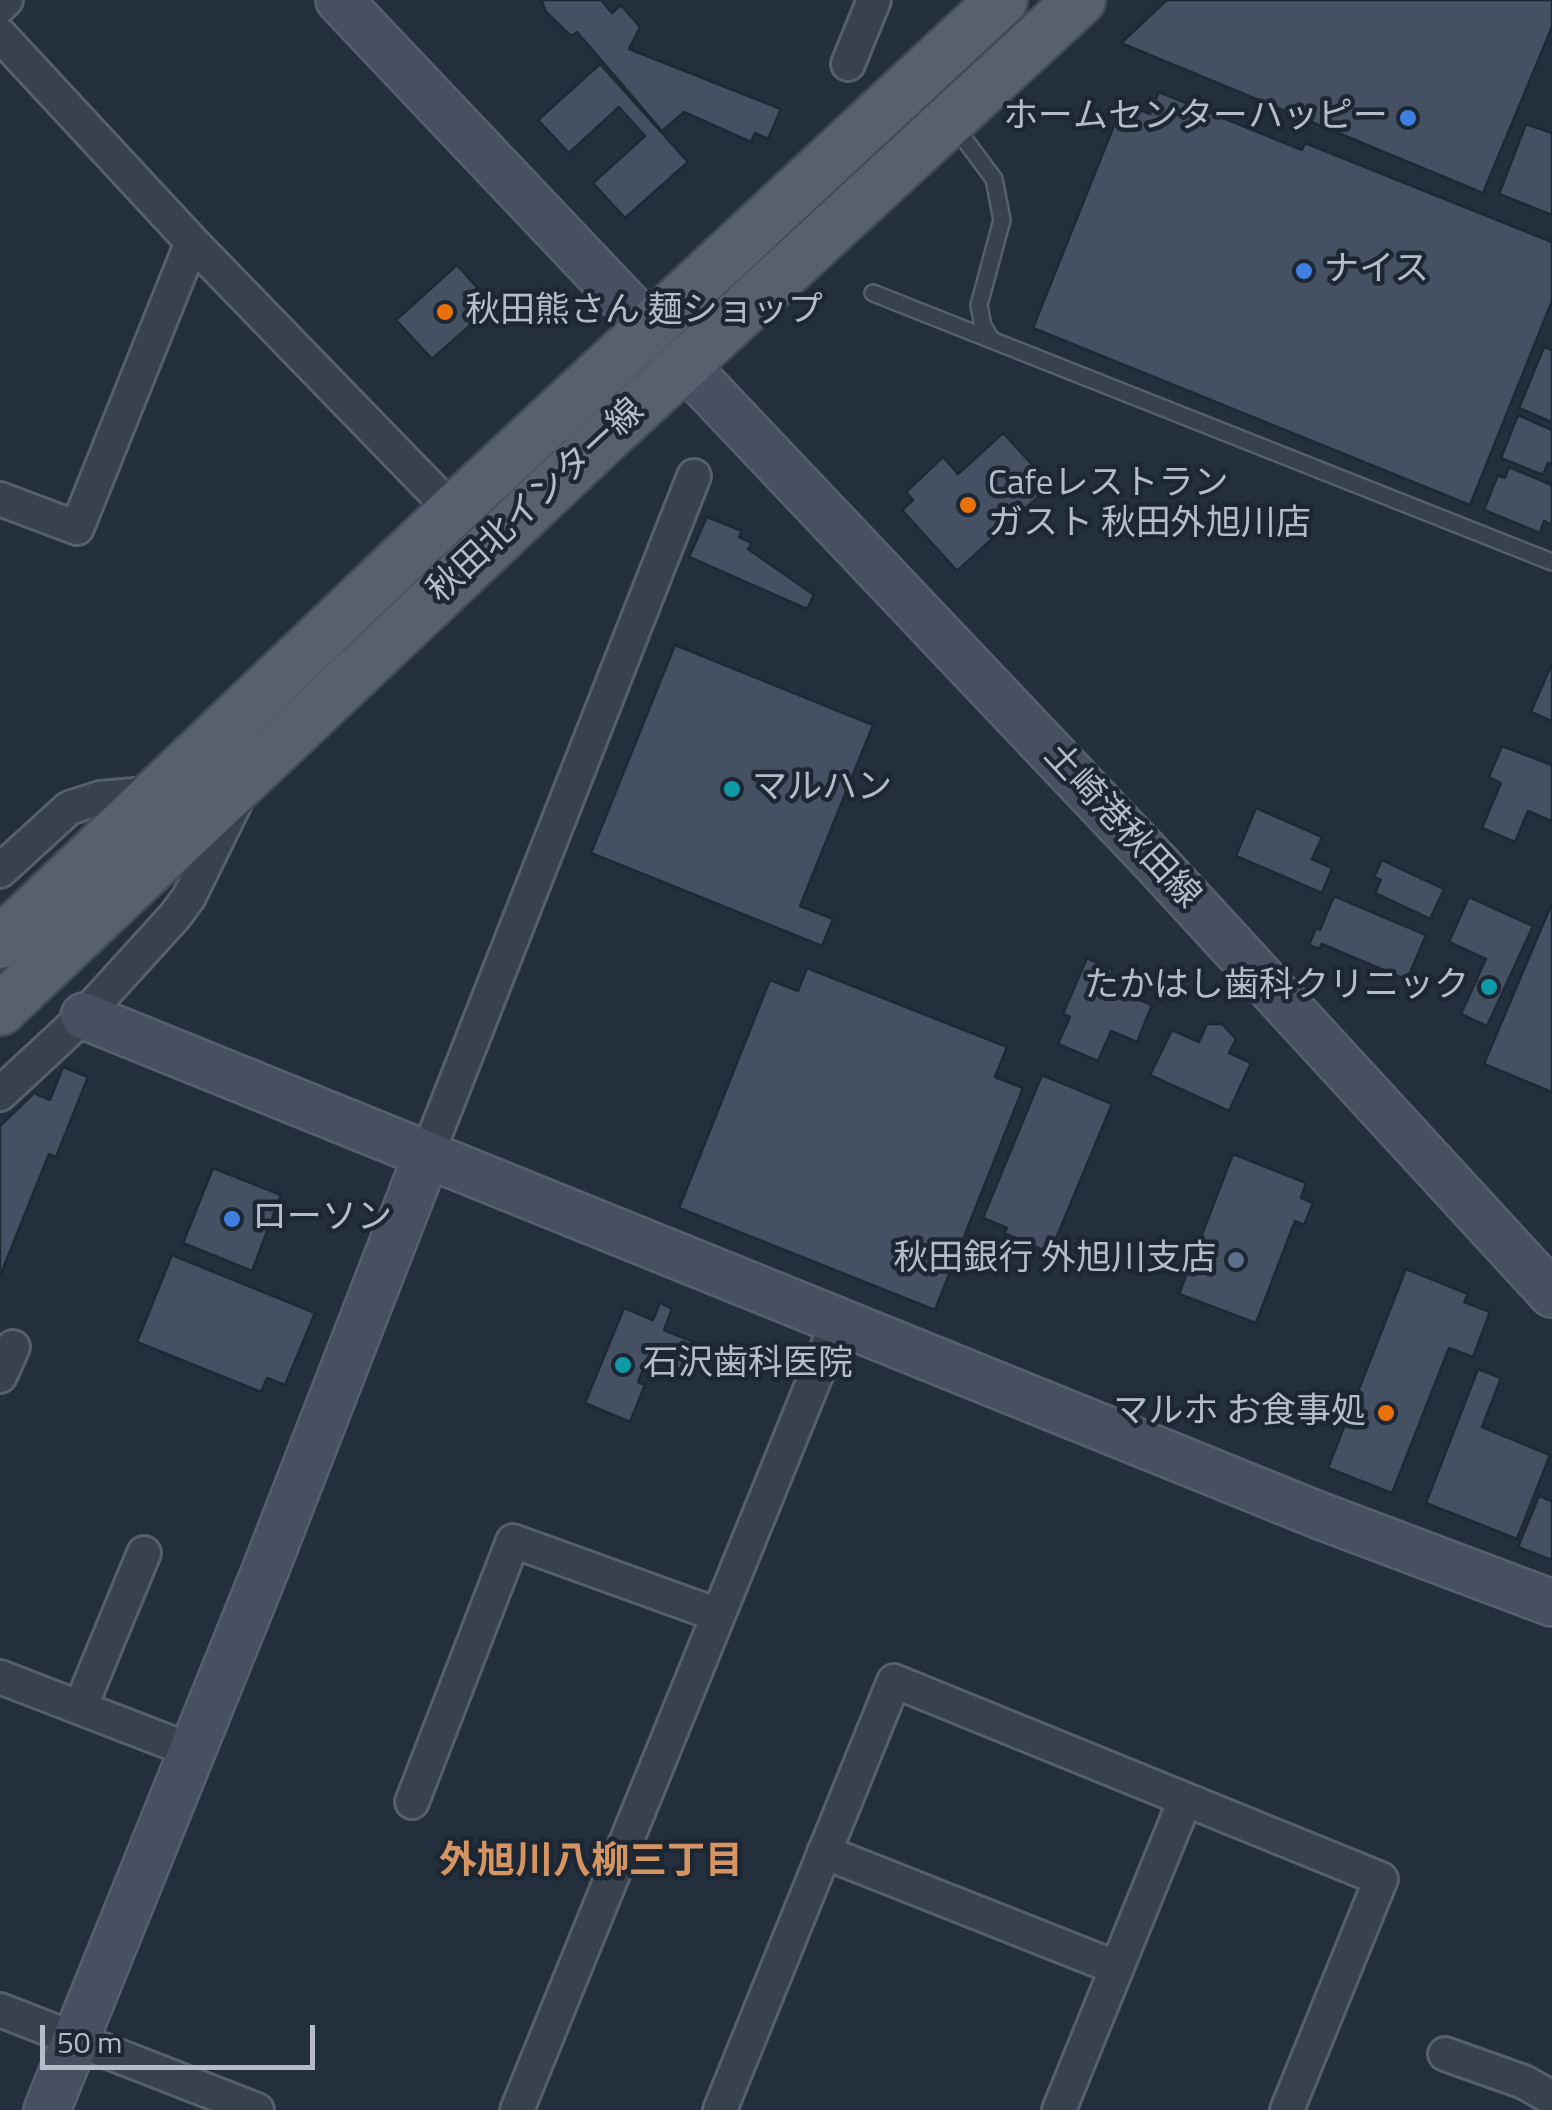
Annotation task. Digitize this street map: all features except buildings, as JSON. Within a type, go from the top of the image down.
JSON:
[{"type":"main road","name":"秋田北インター線","points":[[0,942],[453,512],[1002,0]]},
{"type":"main road","name":"秋田北インター線","points":[[0,1010],[684,365],[1080,0]]},
{"type":"street","points":[[0,6],[6,0]]},
{"type":"street","name":"土崎港秋田線","points":[[339,0],[1156,863],[1552,1294]]},
{"type":"street","points":[[848,64],[874,0]]},
{"type":"street","points":[[0,34],[192,242],[453,512]]},
{"type":"street","points":[[0,498],[76,528],[192,242]]},
{"type":"street","points":[[47,2110],[266,1571],[694,476]]},
{"type":"street","points":[[0,1094],[84,1016],[175,916],[204,868],[250,772]]},
{"type":"street","points":[[0,872],[69,808],[100,798],[158,794]]},
{"type":"street","points":[[144,872],[175,916]]},
{"type":"street","points":[[84,1016],[1318,1515],[1552,1604]]},
{"type":"street","points":[[517,2110],[838,1321]]},
{"type":"street","points":[[412,1802],[513,1541],[718,1615]]},
{"type":"street","points":[[80,1708],[144,1552]]},
{"type":"street","points":[[0,1677],[192,1751]]},
{"type":"street","points":[[720,2110],[894,1681],[1381,1879],[1287,2110]]},
{"type":"street","points":[[1059,2110],[1185,1800]]},
{"type":"street","points":[[824,1852],[1117,1968]]},
{"type":"street","points":[[0,2010],[256,2110]]},
{"type":"street","points":[[1446,2054],[1524,2082],[1552,2098]]},
{"type":"lane","points":[[950,121],[994,179],[1002,220],[980,305],[991,340]]},
{"type":"lane","points":[[873,293],[1552,562]]},
{"type":"place","name":"ホームセンターハッピー","points":[[1408,118]]},
{"type":"place","name":"ナイス","points":[[1304,271]]},
{"type":"place","name":"秋田熊さん 麺ショップ","points":[[445,312]]},
{"type":"place","name":"Cafeレストラン ガスト 秋田外旭川店","points":[[968,505]]},
{"type":"place","name":"マルハン","points":[[732,789]]},
{"type":"place","name":"たかはし歯科クリニック","points":[[1489,987]]},
{"type":"place","name":"ローソン","points":[[232,1219]]},
{"type":"place","name":"秋田銀行 外旭川支店","points":[[1236,1260]]},
{"type":"place","name":"石沢歯科医院","points":[[623,1365]]},
{"type":"place","name":"マルホ お食事処","points":[[1386,1413]]},
{"type":"district","name":"外旭川八柳三丁目","points":[[591,1864]]}]
